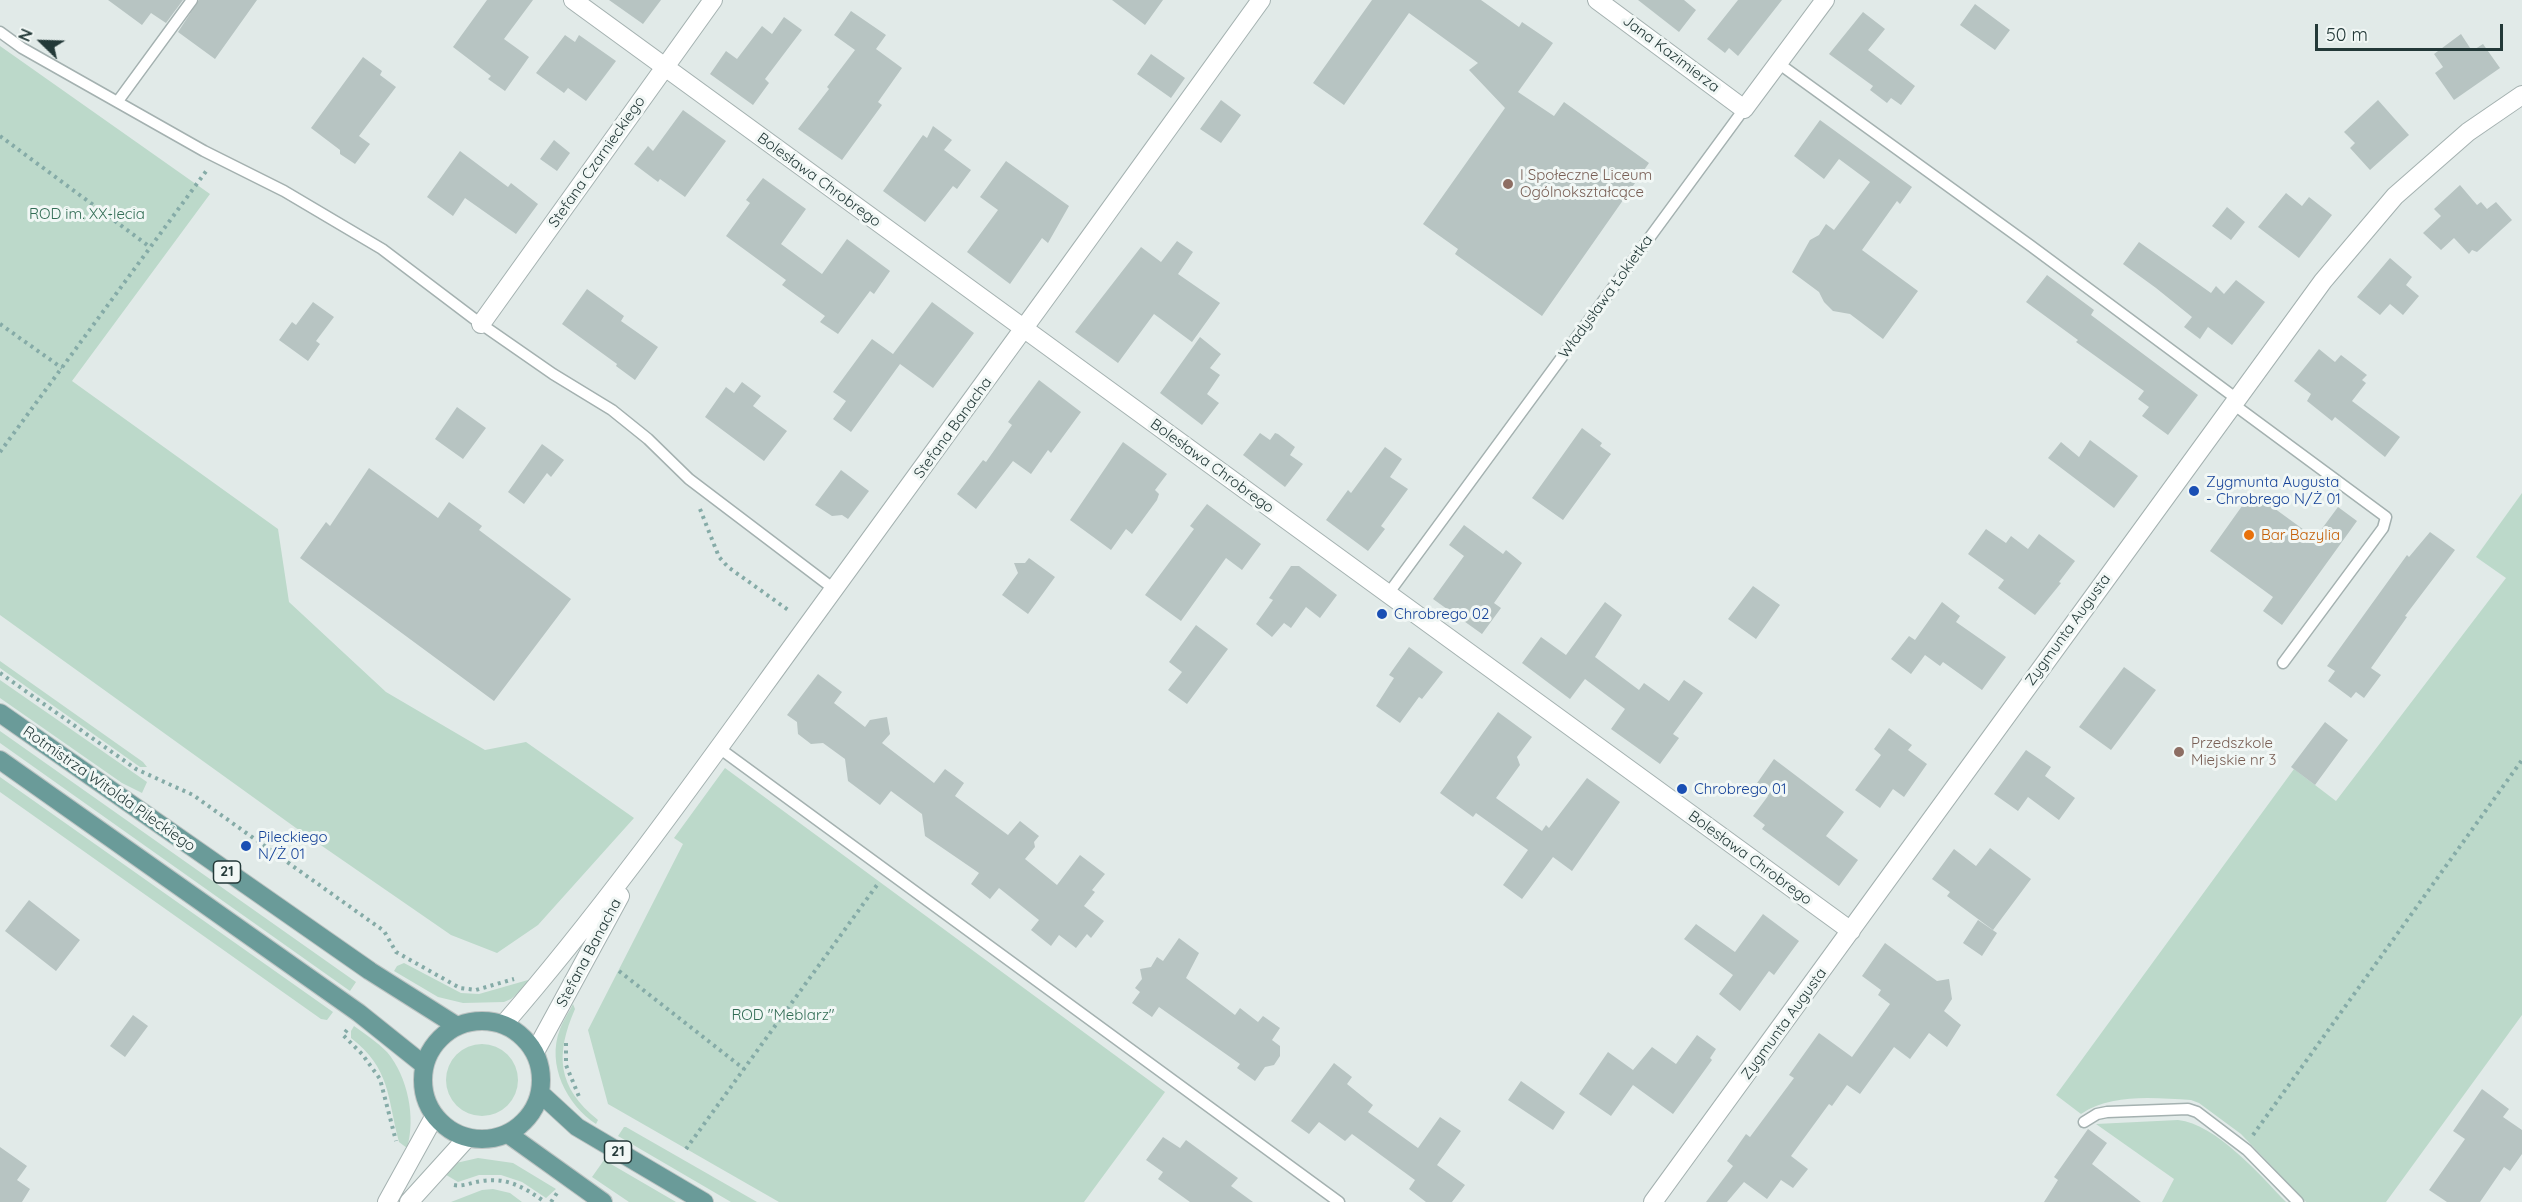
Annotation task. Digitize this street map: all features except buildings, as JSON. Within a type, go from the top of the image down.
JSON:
[{"type":"main road","name":"Rotmistrza Witolda Pileckiego","points":[[0,713],[370,971],[457,1026]]},
{"type":"main road","points":[[0,760],[359,1013],[424,1065]]},
{"type":"main road","points":[[480,1020],[504,1024],[522,1036],[535,1052],[541,1072],[540,1093],[534,1110],[523,1124],[508,1134],[480,1140],[467,1138],[449,1130],[434,1117],[425,1101],[422,1083],[424,1065],[430,1049],[442,1035],[457,1026],[480,1020]]},
{"type":"main road","name":"21","points":[[540,1093],[577,1126],[704,1202]]},
{"type":"main road","points":[[508,1134],[603,1202]]},
{"type":"street","name":"Bolesława Chrobrego","points":[[573,0],[1851,931]]},
{"type":"street","name":"Stefana Czarnieckiego","points":[[481,324],[713,0]]},
{"type":"street","name":"Stefana Banacha","points":[[504,1024],[552,968],[642,854],[1261,0]]},
{"type":"street","name":"Jana Kazimierza","points":[[1597,0],[1744,109]]},
{"type":"street","name":"Władysława Łokietka","points":[[1744,109],[1825,0]]},
{"type":"street","name":"Zygmunta Augusta","points":[[1653,1202],[2323,281],[2367,226],[2395,196],[2468,132],[2522,95]]},
{"type":"street","name":"Stefana Banacha","points":[[535,1052],[642,854]]},
{"type":"street","points":[[387,1202],[434,1117]]},
{"type":"street","points":[[409,1202],[467,1138]]},
{"type":"lane","points":[[118,101],[192,0]]},
{"type":"lane","points":[[0,32],[22,48],[204,151],[284,191],[398,260],[481,324],[639,430],[689,479],[834,589]]},
{"type":"lane","points":[[1778,63],[2022,239],[2386,517],[2385,524],[2283,663]]},
{"type":"lane","name":"Władysława Łokietka","points":[[1388,594],[1744,109]]},
{"type":"lane","points":[[719,748],[1339,1202]]},
{"type":"lane","points":[[2084,1122],[2097,1114],[2107,1112],[2188,1109],[2197,1112],[2247,1150],[2298,1202]]},
{"type":"path","points":[[0,136],[150,247]]},
{"type":"path","points":[[0,452],[196,185]]},
{"type":"path","points":[[0,324],[62,368]]},
{"type":"path","points":[[689,479],[719,557],[728,567],[799,618]]},
{"type":"path","points":[[0,673],[136,769],[193,795],[384,931],[396,952],[447,983],[460,988],[476,990],[520,977]]},
{"type":"path","points":[[2251,1138],[2522,760]]},
{"type":"path","points":[[686,1149],[879,882]]},
{"type":"path","points":[[619,971],[744,1069]]},
{"type":"path","points":[[350,1025],[343,1035],[362,1054],[380,1079],[395,1141],[400,1149]]},
{"type":"path","points":[[568,1037],[565,1047],[566,1065],[574,1089],[586,1106]]},
{"type":"path","points":[[450,1182],[456,1186],[464,1186],[500,1179],[523,1187],[545,1202]]},
{"type":"green space","name":"ROD im. XX-lecia","points":[[0,46],[210,194],[72,381],[278,529],[289,602],[386,692],[485,750],[526,742],[634,818],[538,925],[497,953],[451,935],[296,828],[0,615]]},
{"type":"green space","points":[[2522,493],[2522,1015],[2386,1202],[2306,1202],[2241,1134],[2199,1103],[2191,1100],[2134,1098],[2106,1103],[2081,1114],[2056,1095],[2294,769],[2336,801],[2506,578],[2476,557]]},
{"type":"green space","points":[[0,661],[147,767],[140,767],[0,668]]},
{"type":"green space","points":[[0,680],[147,782],[142,793],[122,783],[0,698]]},
{"type":"green space","points":[[0,731],[356,982],[350,991],[0,743]]},
{"type":"green space","name":"ROD \"Meblarz\"","points":[[725,768],[1165,1092],[1084,1202],[779,1202],[608,1104],[588,1030],[683,844],[674,838]]},
{"type":"green space","points":[[0,777],[333,1012],[327,1020],[321,1019],[0,792]]},
{"type":"green space","points":[[404,963],[461,993],[479,994],[535,978],[511,999],[504,1002],[463,1003],[438,997],[394,971],[397,966]]},
{"type":"green space","points":[[573,1004],[575,1009],[564,1041],[564,1069],[567,1083],[584,1108],[598,1120],[596,1124],[576,1106],[568,1095],[558,1070],[556,1043],[561,1026]]},
{"type":"green space","points":[[354,1026],[387,1052],[400,1073],[410,1111],[411,1124],[407,1148],[399,1142],[386,1085],[381,1073],[374,1061],[351,1038]]},
{"type":"green space","points":[[482,1044],[496,1047],[508,1054],[515,1066],[518,1080],[515,1094],[508,1106],[496,1113],[482,1116],[468,1113],[456,1106],[449,1094],[446,1080],[449,1066],[456,1054],[468,1047]]},
{"type":"green space","points":[[2178,1120],[2207,1131],[2222,1141],[2250,1165],[2286,1202],[2162,1202],[2174,1179],[2096,1124]]},
{"type":"green space","points":[[624,1127],[757,1202],[731,1202],[618,1136]]},
{"type":"green space","points":[[478,1158],[513,1163],[556,1189],[546,1198],[522,1182],[501,1175],[479,1175],[458,1182],[443,1173],[456,1163]]},
{"type":"green space","points":[[604,1160],[676,1202],[629,1202],[592,1177]]},
{"type":"green space","points":[[493,1189],[510,1193],[522,1202],[451,1202],[482,1190]]},
{"type":"place","name":"I Społeczne Liceum Ogólnokształcące","points":[[1508,184]]},
{"type":"place","name":"Zygmunta Augusta - Chrobrego N/Ż 01","points":[[2194,491]]},
{"type":"place","name":"Bar Bazylia","points":[[2249,535]]},
{"type":"place","name":"Chrobrego 02","points":[[1382,614]]},
{"type":"place","name":"Przedszkole Miejskie nr 3","points":[[2179,752]]},
{"type":"place","name":"Chrobrego 01","points":[[1682,789]]},
{"type":"place","name":"Pileckiego N/Ż 01","points":[[246,846]]}]
